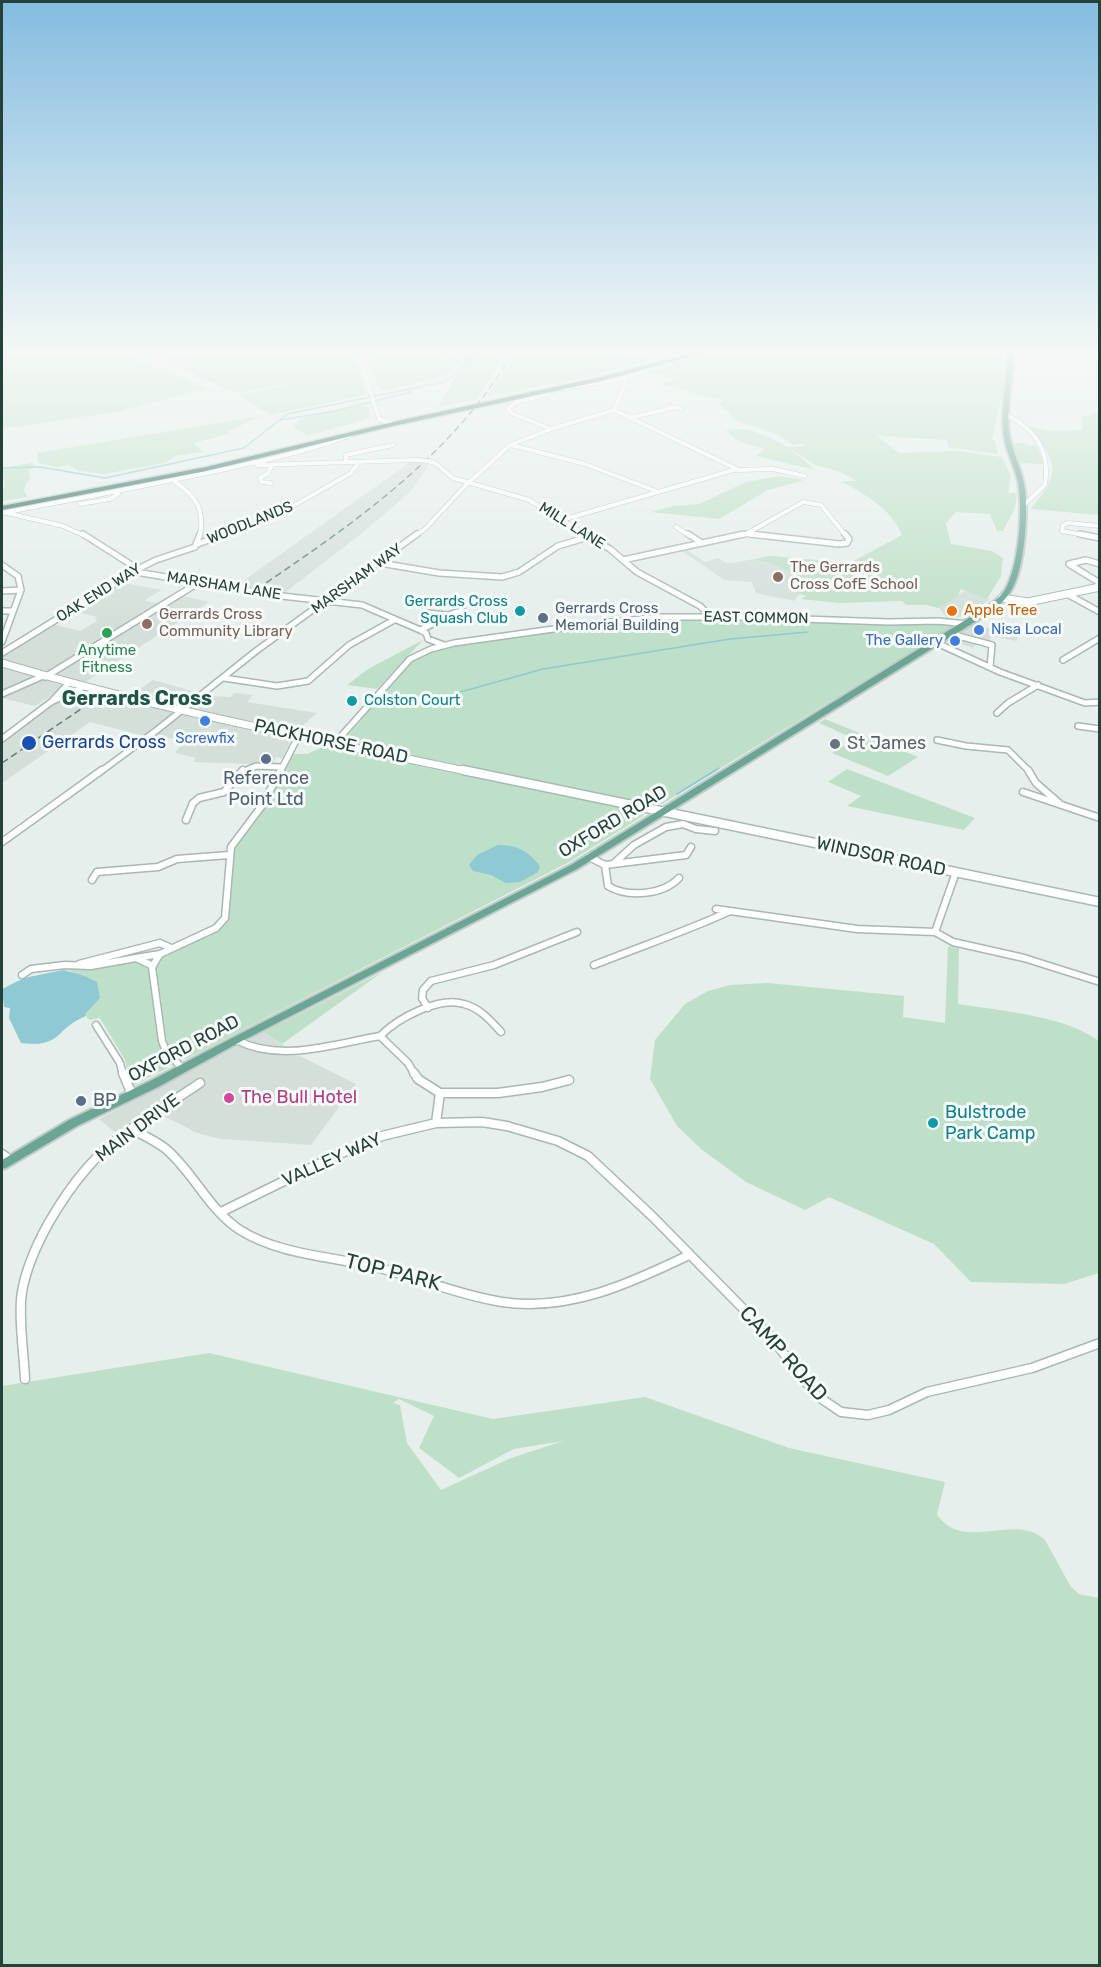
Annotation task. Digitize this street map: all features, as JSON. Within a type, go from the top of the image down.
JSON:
[{"type":"highway","points":[[2,503],[236,459],[299,444]]},
{"type":"highway","points":[[2,511],[206,469],[312,444]]},
{"type":"main road","name":"OXFORD ROAD","points":[[4,1160],[589,857],[966,624],[1002,598],[1011,585],[1016,564],[1024,504],[1020,481],[1007,444]]},
{"type":"main road","points":[[1002,598],[1028,602],[1069,595],[1100,585]]},
{"type":"main road","name":"PACKHORSE ROAD","points":[[2,663],[44,677],[183,711],[663,811]]},
{"type":"main road","name":"WINDSOR ROAD","points":[[663,811],[1100,902]]},
{"type":"street","points":[[2,511],[174,481],[332,444]]},
{"type":"street","points":[[510,444],[565,456],[622,475],[656,490]]},
{"type":"street","name":"MARSHAM WAY","points":[[2,842],[183,711],[256,651],[426,528],[467,483],[510,444]]},
{"type":"street","points":[[684,444],[737,469]]},
{"type":"street","points":[[1024,504],[1045,485],[1047,461],[1038,444]]},
{"type":"street","points":[[346,462],[346,455],[393,446]]},
{"type":"street","name":"MILL LANE","points":[[242,465],[416,460],[435,463],[453,478],[529,500],[623,560],[637,572],[700,606],[711,616]]},
{"type":"street","name":"WOODLANDS","points":[[198,544],[281,513],[351,473],[359,462]]},
{"type":"street","points":[[271,483],[260,480],[272,465]]},
{"type":"street","points":[[562,520],[656,490],[737,469],[773,469],[805,476]]},
{"type":"street","points":[[174,481],[197,500],[201,508],[198,544]]},
{"type":"street","points":[[78,504],[110,499],[122,491]]},
{"type":"street","points":[[808,495],[808,501]]},
{"type":"street","points":[[623,560],[746,534],[828,543],[847,543],[849,539],[820,505],[808,501],[799,503],[746,534]]},
{"type":"street","name":"MARSHAM LANE","points":[[2,511],[79,532],[137,571],[231,588],[362,605],[420,630],[426,633],[428,639],[444,645]]},
{"type":"street","points":[[1100,526],[1068,523],[1063,525],[1062,531],[1100,538]]},
{"type":"street","points":[[676,527],[702,543]]},
{"type":"street","points":[[380,563],[440,573],[502,577],[519,572],[558,546],[588,537]]},
{"type":"street","name":"OAK END WAY","points":[[2,653],[156,560],[198,544]]},
{"type":"street","points":[[1100,564],[1086,560],[1069,564],[1100,585]]},
{"type":"street","points":[[2,565],[18,576],[21,590],[2,642]]},
{"type":"street","points":[[2,694],[44,677],[198,583]]},
{"type":"street","points":[[2,591],[21,590]]},
{"type":"street","points":[[1069,595],[1100,612]]},
{"type":"street","points":[[2,611],[13,611]]},
{"type":"street","points":[[428,613],[446,615],[463,611]]},
{"type":"street","points":[[420,630],[437,624],[446,615]]},
{"type":"street","name":"EAST COMMON","points":[[335,742],[410,659],[419,653],[444,645],[614,621],[711,616],[895,623],[949,620],[966,624]]},
{"type":"street","points":[[224,678],[279,687],[300,684],[308,681],[348,645],[394,620]]},
{"type":"street","points":[[951,634],[992,643],[990,668]]},
{"type":"street","points":[[1063,660],[1100,638]]},
{"type":"street","points":[[419,653],[419,649],[428,639]]},
{"type":"street","points":[[937,643],[990,668],[1085,703],[1098,704]]},
{"type":"street","points":[[2,739],[51,702],[69,683]]},
{"type":"street","points":[[997,713],[1008,703],[1038,685]]},
{"type":"street","points":[[51,702],[83,687]]},
{"type":"street","points":[[1077,726],[1100,729]]},
{"type":"street","points":[[113,958],[136,958],[160,954],[216,928],[225,918],[231,847],[261,807],[299,735]]},
{"type":"street","points":[[937,740],[966,746],[1008,750],[1032,774],[1036,783],[1060,804]]},
{"type":"street","points":[[186,820],[193,803],[199,798],[224,792],[244,769],[256,765],[281,767]]},
{"type":"street","points":[[1036,783],[1023,792],[1100,818]]},
{"type":"street","points":[[679,878],[674,886],[661,890],[618,892],[608,886],[609,864],[629,847],[669,827],[684,824],[716,831]]},
{"type":"street","points":[[589,857],[609,864],[681,857],[690,852],[691,847]]},
{"type":"street","points":[[92,879],[94,870],[158,867],[177,859],[229,855]]},
{"type":"street","points":[[935,932],[956,872]]},
{"type":"street","points":[[716,909],[857,929],[935,932],[952,941],[1023,957],[1100,982]]},
{"type":"street","points":[[594,965],[658,939],[683,933],[730,911]]},
{"type":"street","points":[[428,1008],[422,998],[423,990],[431,981],[494,965],[577,932]]},
{"type":"street","points":[[22,975],[31,969],[91,966],[132,950],[160,943],[171,948]]},
{"type":"street","points":[[132,950],[136,958],[153,966]]},
{"type":"street","points":[[160,954],[153,966],[162,1041],[166,1051],[183,1069]]},
{"type":"street","points":[[236,1040],[252,1049],[283,1050],[321,1047],[380,1036],[391,1024],[447,1001],[470,1004],[483,1012],[501,1032]]},
{"type":"street","points":[[96,1025],[120,1063],[128,1090],[132,1095]]},
{"type":"street","points":[[380,1036],[408,1062],[418,1079],[440,1093],[498,1093],[542,1087],[569,1080]]},
{"type":"street","name":"MAIN DRIVE","points":[[25,1379],[21,1295],[26,1272],[40,1239],[61,1202],[87,1167],[131,1129],[200,1083]]},
{"type":"street","points":[[436,1123],[440,1093]]},
{"type":"street","name":"VALLEY WAY","points":[[222,1212],[358,1145],[382,1136],[436,1123],[482,1122],[507,1126],[558,1141],[588,1156],[689,1255]]},
{"type":"street","name":"TOP PARK","points":[[131,1129],[167,1150],[237,1228],[256,1239],[277,1246],[376,1267],[501,1301],[514,1303],[570,1302],[602,1294],[689,1255]]},
{"type":"street","name":"CAMP ROAD","points":[[689,1255],[771,1337],[816,1395],[841,1412],[868,1415],[889,1410],[927,1392],[1032,1368],[1100,1343]]},
{"type":"shaded area","points":[[413,460],[428,462],[428,467],[409,493],[361,534],[283,594],[274,593],[265,599],[229,591]]},
{"type":"shaded area","name":"The Gerrards Cross CofE School","points":[[687,550],[705,562],[718,558],[726,563],[738,562],[769,556],[857,564],[799,594],[794,601],[756,593],[752,582],[724,580],[682,551]]},
{"type":"shaded area","points":[[123,583],[162,590],[146,601],[161,604],[182,596],[209,602],[84,683],[2,660],[2,656],[55,625],[80,631],[97,621],[95,619],[97,617],[77,612]]},
{"type":"shaded area","points":[[967,590],[990,599],[970,615],[947,619],[938,606],[939,604]]},
{"type":"shaded area","points":[[972,625],[1018,634],[1017,641],[991,636],[989,645],[977,642],[973,648],[949,640]]},
{"type":"shaded area","points":[[2,666],[62,685],[61,690],[35,706],[2,698]]},
{"type":"shaded area","points":[[153,680],[209,696],[230,697],[235,693],[253,695],[247,702],[317,713],[295,732],[282,758],[276,757],[272,765],[193,762],[196,758],[175,753],[182,744],[181,741],[158,735],[153,738],[90,722],[2,783],[2,744],[47,708],[78,694],[122,702],[130,700],[130,696]]},
{"type":"shaded area","points":[[264,1032],[296,1054],[356,1084],[311,1145],[221,1139],[197,1133],[152,1110],[118,1135],[99,1119]]},
{"type":"green space","points":[[92,444],[195,444],[203,452],[176,456],[165,463],[104,474],[79,471],[69,465],[57,467],[38,463],[37,453]]},
{"type":"green space","points":[[746,444],[782,444],[815,470],[756,456],[765,449]]},
{"type":"green space","points":[[803,444],[887,444],[899,453],[958,451],[1002,457],[1011,476],[1008,493],[1017,493],[1015,508],[1003,531],[997,531],[990,514],[956,512],[946,523],[951,544],[992,551],[1003,558],[1001,576],[987,599],[961,589],[957,597],[938,608],[927,605],[906,605],[902,601],[839,603],[801,599],[806,596],[796,593],[817,584],[756,559],[769,556],[850,563],[902,535],[884,510],[868,497],[841,481],[857,481],[840,472],[815,465],[787,447],[805,446]]},
{"type":"green space","points":[[948,444],[996,444],[998,454],[948,447]]},
{"type":"green space","points":[[1010,444],[1031,446],[1035,444],[1044,461],[1043,464],[1017,463]]},
{"type":"green space","points":[[1041,444],[1099,444],[1099,515],[1031,509],[1052,475],[1050,458]]},
{"type":"green space","points":[[32,463],[36,466],[28,471],[31,478],[26,483],[24,491],[28,497],[2,501],[2,491],[5,486],[2,468]]},
{"type":"green space","points":[[778,476],[805,480],[768,490],[719,519],[651,512],[674,506],[699,504],[746,482]]},
{"type":"green space","points":[[689,617],[947,622],[955,625],[662,804],[628,801],[342,742],[413,659],[443,647],[597,624]]},
{"type":"green space","points":[[423,640],[377,689],[347,685],[368,669]]},
{"type":"green space","points":[[825,719],[918,757],[888,776],[832,753],[855,739],[819,723]]},
{"type":"green space","points":[[329,744],[638,809],[643,816],[569,862],[186,1059],[180,1058],[165,1041],[159,1009],[161,1000],[157,991],[156,968],[163,955],[227,918],[234,848],[275,789],[291,754],[307,754]]},
{"type":"green space","points":[[847,769],[975,818],[964,830],[847,806],[861,796],[828,782]]},
{"type":"green space","points":[[948,946],[959,948],[958,1004],[1031,1015],[1068,1025],[1099,1041],[1099,1273],[1064,1284],[971,1282],[934,1244],[829,1197],[805,1210],[746,1182],[701,1149],[677,1126],[650,1079],[655,1040],[685,1004],[708,991],[730,985],[768,983],[904,996],[903,1017],[945,1023]]},
{"type":"green space","points":[[134,961],[149,968],[158,1040],[173,1065],[131,1087],[125,1060],[100,1018],[89,1020],[71,971],[63,970],[64,967]]},
{"type":"green space","points":[[381,973],[282,1044],[264,1032]]},
{"type":"green space","points":[[209,1353],[493,1419],[645,1397],[789,1448],[945,1482],[937,1514],[948,1525],[960,1531],[1019,1529],[1033,1532],[1045,1540],[1071,1587],[1079,1594],[1099,1598],[1099,1965],[2,1965],[2,1386]],"holes":[[[399,1399],[434,1416],[419,1448],[459,1478],[514,1449],[563,1441],[511,1458],[441,1490],[407,1443],[400,1405],[393,1403]]]},
{"type":"water","points":[[498,845],[511,846],[527,853],[540,866],[538,872],[520,882],[506,883],[491,875],[473,871],[469,865],[477,855]]},
{"type":"water","points":[[63,970],[97,982],[100,998],[85,1014],[86,1016],[68,1026],[52,1040],[35,1044],[21,1043],[9,1018],[10,1008],[4,1007],[2,989],[24,978]]},
{"type":"waterway","points":[[2,468],[40,467],[105,478],[244,448],[249,444]]},
{"type":"waterway","points":[[446,696],[543,669],[730,639],[808,632]]},
{"type":"waterway","points":[[677,794],[716,770]]},
{"type":"railway","points":[[248,595],[359,517],[395,488],[442,444]]},
{"type":"railway","points":[[2,763],[94,700]]},
{"type":"place","name":"The Gerrards Cross CofE School","points":[[778,577]]},
{"type":"place","name":"Gerrards Cross Squash Club","points":[[520,611]]},
{"type":"place","name":"Apple Tree","points":[[952,611]]},
{"type":"place","name":"Gerrards Cross Memorial Building","points":[[543,618]]},
{"type":"place","name":"Gerrards Cross Community Library","points":[[147,624]]},
{"type":"place","name":"Nisa Local","points":[[979,630]]},
{"type":"place","name":"Anytime Fitness","points":[[107,633]]},
{"type":"place","name":"The Gallery","points":[[955,641]]},
{"type":"place","name":"Colston Court","points":[[352,701]]},
{"type":"place","name":"Screwfix","points":[[205,721]]},
{"type":"place","name":"Gerrards Cross","points":[[29,743]]},
{"type":"place","name":"St James","points":[[835,744]]},
{"type":"place","name":"Reference Point Ltd","points":[[266,759]]},
{"type":"place","name":"The Bull Hotel","points":[[229,1098]]},
{"type":"place","name":"BP","points":[[81,1101]]},
{"type":"place","name":"Bulstrode Park Camp","points":[[933,1123]]},
{"type":"district","name":"Gerrards Cross","points":[[137,699]]}]
